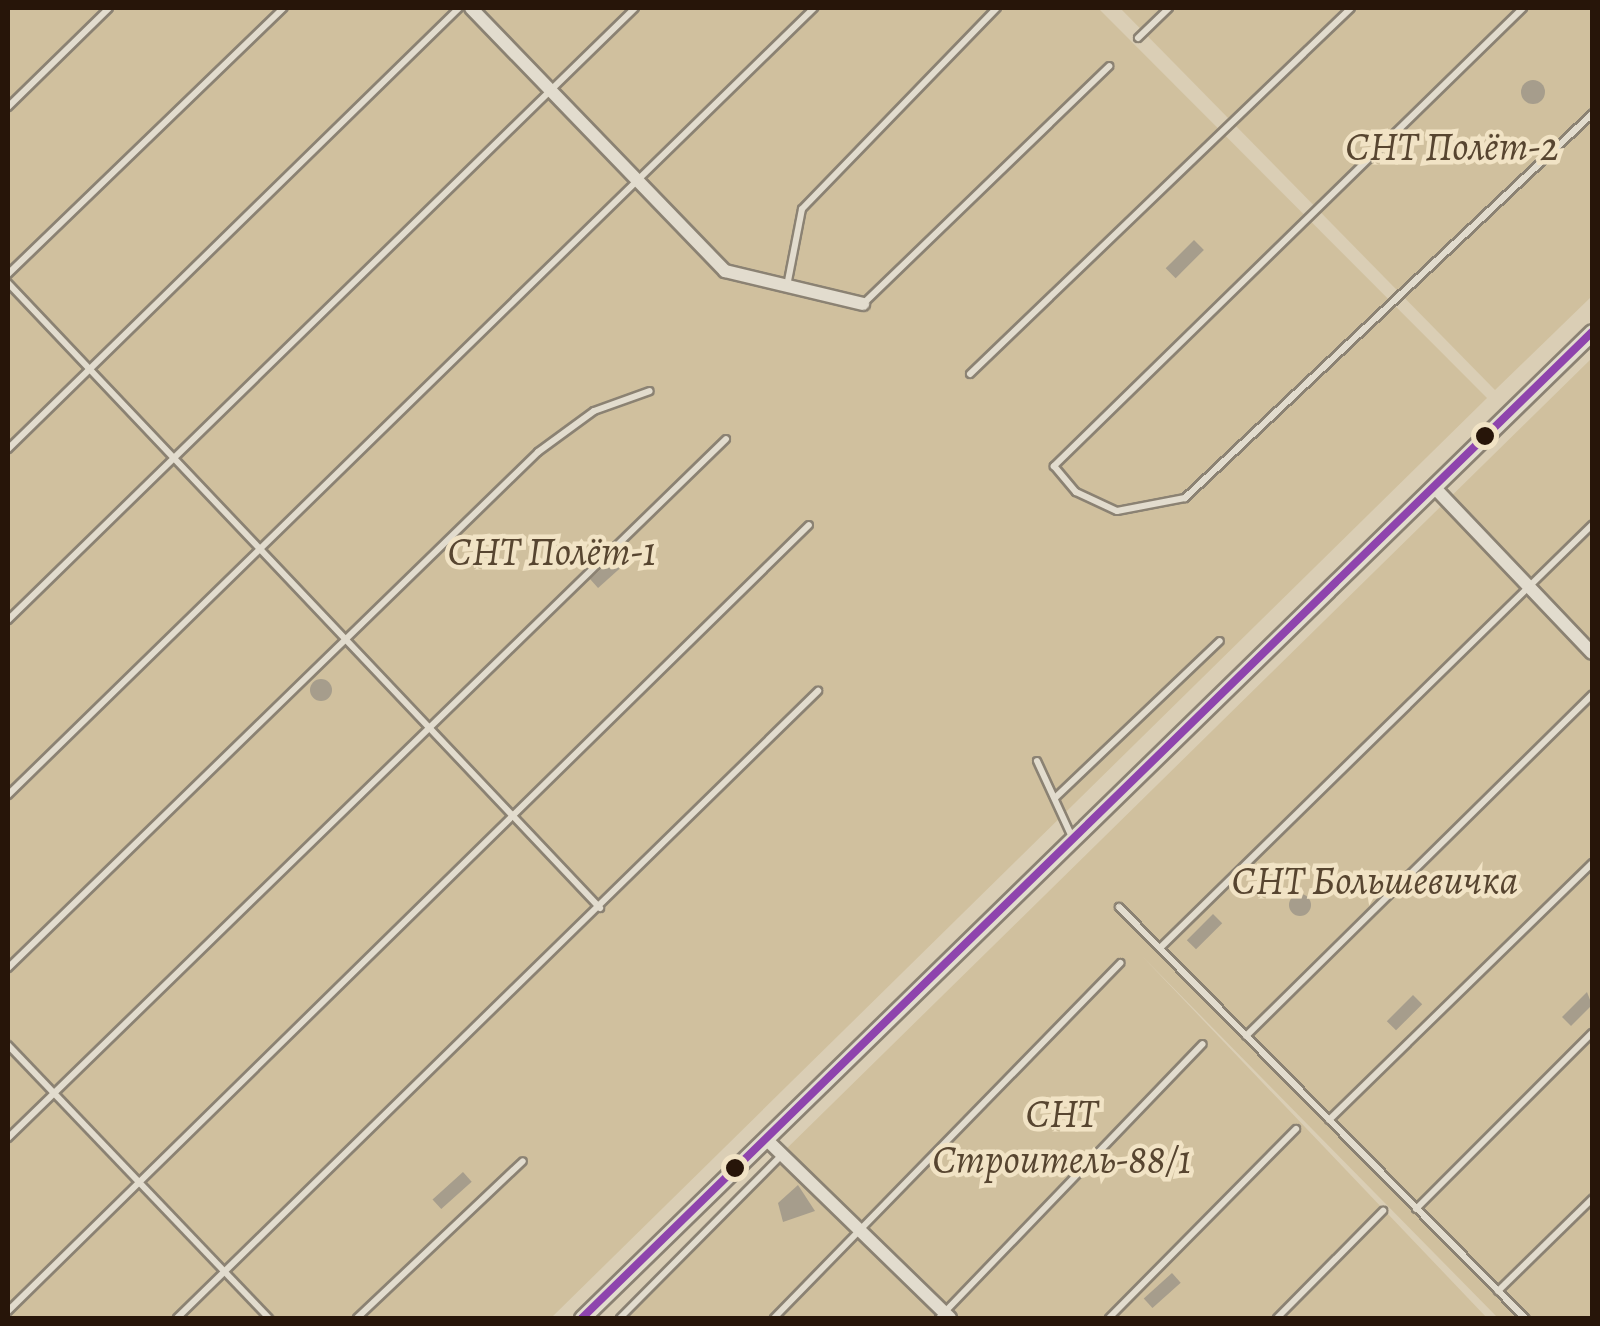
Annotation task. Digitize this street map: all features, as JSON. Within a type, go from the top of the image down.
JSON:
[{"type":"street","points":[[471,8],[725,271],[788,281],[863,304]]},
{"type":"street","points":[[582,1318],[1074,842],[1592,332]]},
{"type":"street","points":[[1434,488],[1592,653]]},
{"type":"street","points":[[768,1140],[854,1233],[944,1317]]},
{"type":"lane","points":[[8,107],[110,8]]},
{"type":"lane","points":[[8,274],[283,8]]},
{"type":"lane","points":[[8,449],[460,8]]},
{"type":"lane","points":[[8,620],[635,8]]},
{"type":"lane","points":[[8,794],[814,8]]},
{"type":"lane","points":[[788,281],[802,209],[997,8]]},
{"type":"lane","points":[[1138,38],[1169,8]]},
{"type":"lane","points":[[970,374],[1351,8]]},
{"type":"lane","points":[[1523,8],[1054,466],[1076,492],[1117,510],[1185,498],[1592,114]]},
{"type":"lane","points":[[863,304],[1109,66]]},
{"type":"lane","points":[[8,284],[600,908]]},
{"type":"lane","points":[[8,968],[346,636],[570,426],[650,392]]},
{"type":"lane","points":[[8,1138],[726,439]]},
{"type":"lane","points":[[8,1311],[808,525]]},
{"type":"lane","points":[[1160,948],[1592,525]]},
{"type":"lane","points":[[1056,797],[1220,641]]},
{"type":"lane","points":[[177,1318],[818,692]]},
{"type":"lane","points":[[1246,1036],[1592,695]]},
{"type":"lane","points":[[1037,761],[1074,842]]},
{"type":"lane","points":[[1329,1120],[1592,863]]},
{"type":"lane","points":[[1119,907],[1525,1318]]},
{"type":"lane","points":[[774,1318],[1120,963]]},
{"type":"lane","points":[[1416,1209],[1592,1033]]},
{"type":"lane","points":[[944,1317],[1203,1044]]},
{"type":"lane","points":[[8,1045],[270,1318]]},
{"type":"lane","points":[[1109,1318],[1296,1129]]},
{"type":"lane","points":[[620,1318],[781,1156]]},
{"type":"lane","points":[[357,1318],[523,1161]]},
{"type":"lane","points":[[1498,1291],[1592,1199]]},
{"type":"lane","points":[[1277,1318],[1383,1212]]},
{"type":"green space","name":"СНТ Полёт-1","points":[[8,8],[1098,8],[1487,398],[551,1318],[8,1318]]},
{"type":"green space","name":"СНТ Полёт-2","points":[[1120,8],[1592,8],[1592,296],[1495,390]]},
{"type":"green space","points":[[1592,358],[1592,1318],[1498,1318],[1142,956],[1487,1318],[614,1318]]},
{"type":"building","points":[[1533,80],[1545,92],[1533,104],[1521,92]]},
{"type":"building","points":[[1194,240],[1204,250],[1176,278],[1166,268]]},
{"type":"building","points":[[619,553],[627,562],[598,588],[590,579]]},
{"type":"building","points":[[317,679],[325,679],[332,690],[325,701],[317,701],[310,694],[310,686]]},
{"type":"building","points":[[1296,894],[1304,894],[1311,905],[1304,916],[1296,916],[1289,909],[1289,901]]},
{"type":"building","points":[[1213,914],[1222,923],[1196,949],[1187,940]]},
{"type":"building","points":[[1587,992],[1592,1005],[1571,1026],[1562,1017]]},
{"type":"building","points":[[1413,995],[1422,1004],[1396,1030],[1387,1021]]},
{"type":"building","points":[[463,1172],[472,1182],[441,1209],[433,1199]]},
{"type":"building","points":[[798,1185],[815,1211],[783,1222],[778,1203]]},
{"type":"building","points":[[1172,1273],[1181,1283],[1152,1308],[1144,1298]]},
{"type":"transit line","points":[[582,1318],[1592,332]]},
{"type":"park label","name":"СНТ Большевичка","points":[[1375,881]]},
{"type":"park label","name":"СНТ Строитель-88/1","points":[[1062,1137]]}]
